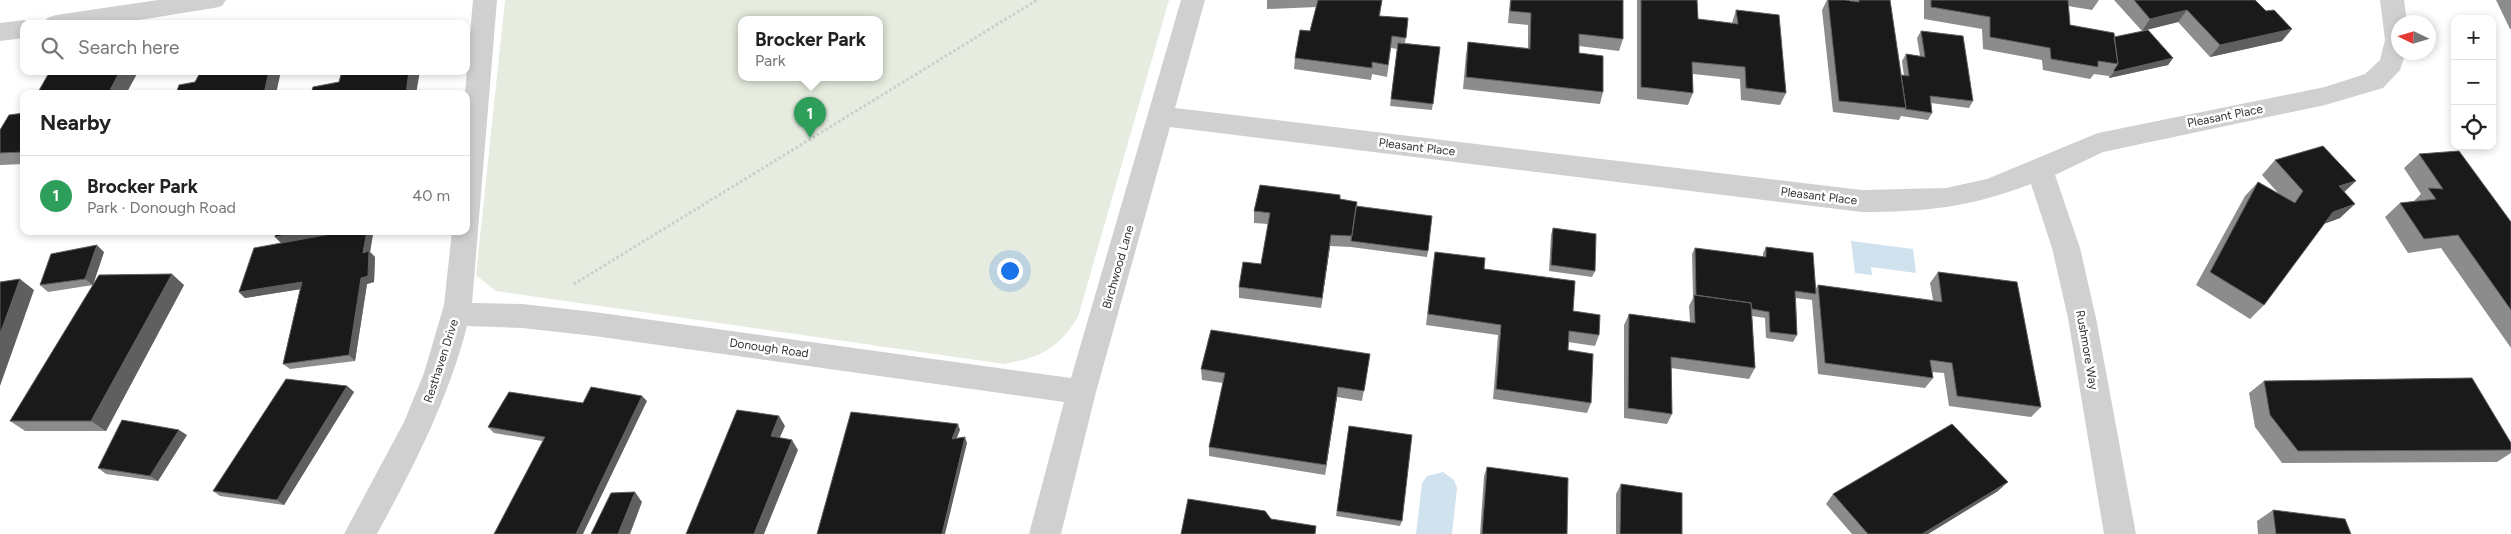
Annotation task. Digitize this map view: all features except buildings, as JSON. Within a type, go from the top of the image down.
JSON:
[{"type":"street","points":[[82,20],[214,0]]},
{"type":"street","name":"Resthaven Drive","points":[[470,182],[485,0]]},
{"type":"street","name":"Birchwood Lane","points":[[1045,534],[1081,392],[1162,116],[1193,0]]},
{"type":"street","name":"Pleasant Place","points":[[1162,116],[1862,201],[1946,198],[1990,189],[2040,170],[2098,143],[2325,96],[2374,81],[2391,64],[2397,40],[2392,0]]},
{"type":"street","points":[[0,32],[20,30]]},
{"type":"street","name":"Rushmore Way","points":[[2040,170],[2066,248],[2082,318],[2120,534]]},
{"type":"street","name":"Resthaven Drive","points":[[360,534],[404,454],[433,392],[457,314],[466,235]]},
{"type":"street","name":"Donough Road","points":[[457,314],[522,316],[594,324],[1081,392]]},
{"type":"path","points":[[573,284],[1037,0]]},
{"type":"shaded area","points":[[505,0],[1169,0],[1078,317],[1055,345],[1038,355],[1004,364],[496,291],[476,275]]},
{"type":"water","points":[[1851,241],[1913,249],[1916,273],[1871,267],[1872,275],[1855,273]]},
{"type":"water","points":[[1443,472],[1454,480],[1457,488],[1452,534],[1416,534],[1422,483],[1427,476]]},
{"type":"place","name":"Brocker Park","points":[[810,138]]}]
